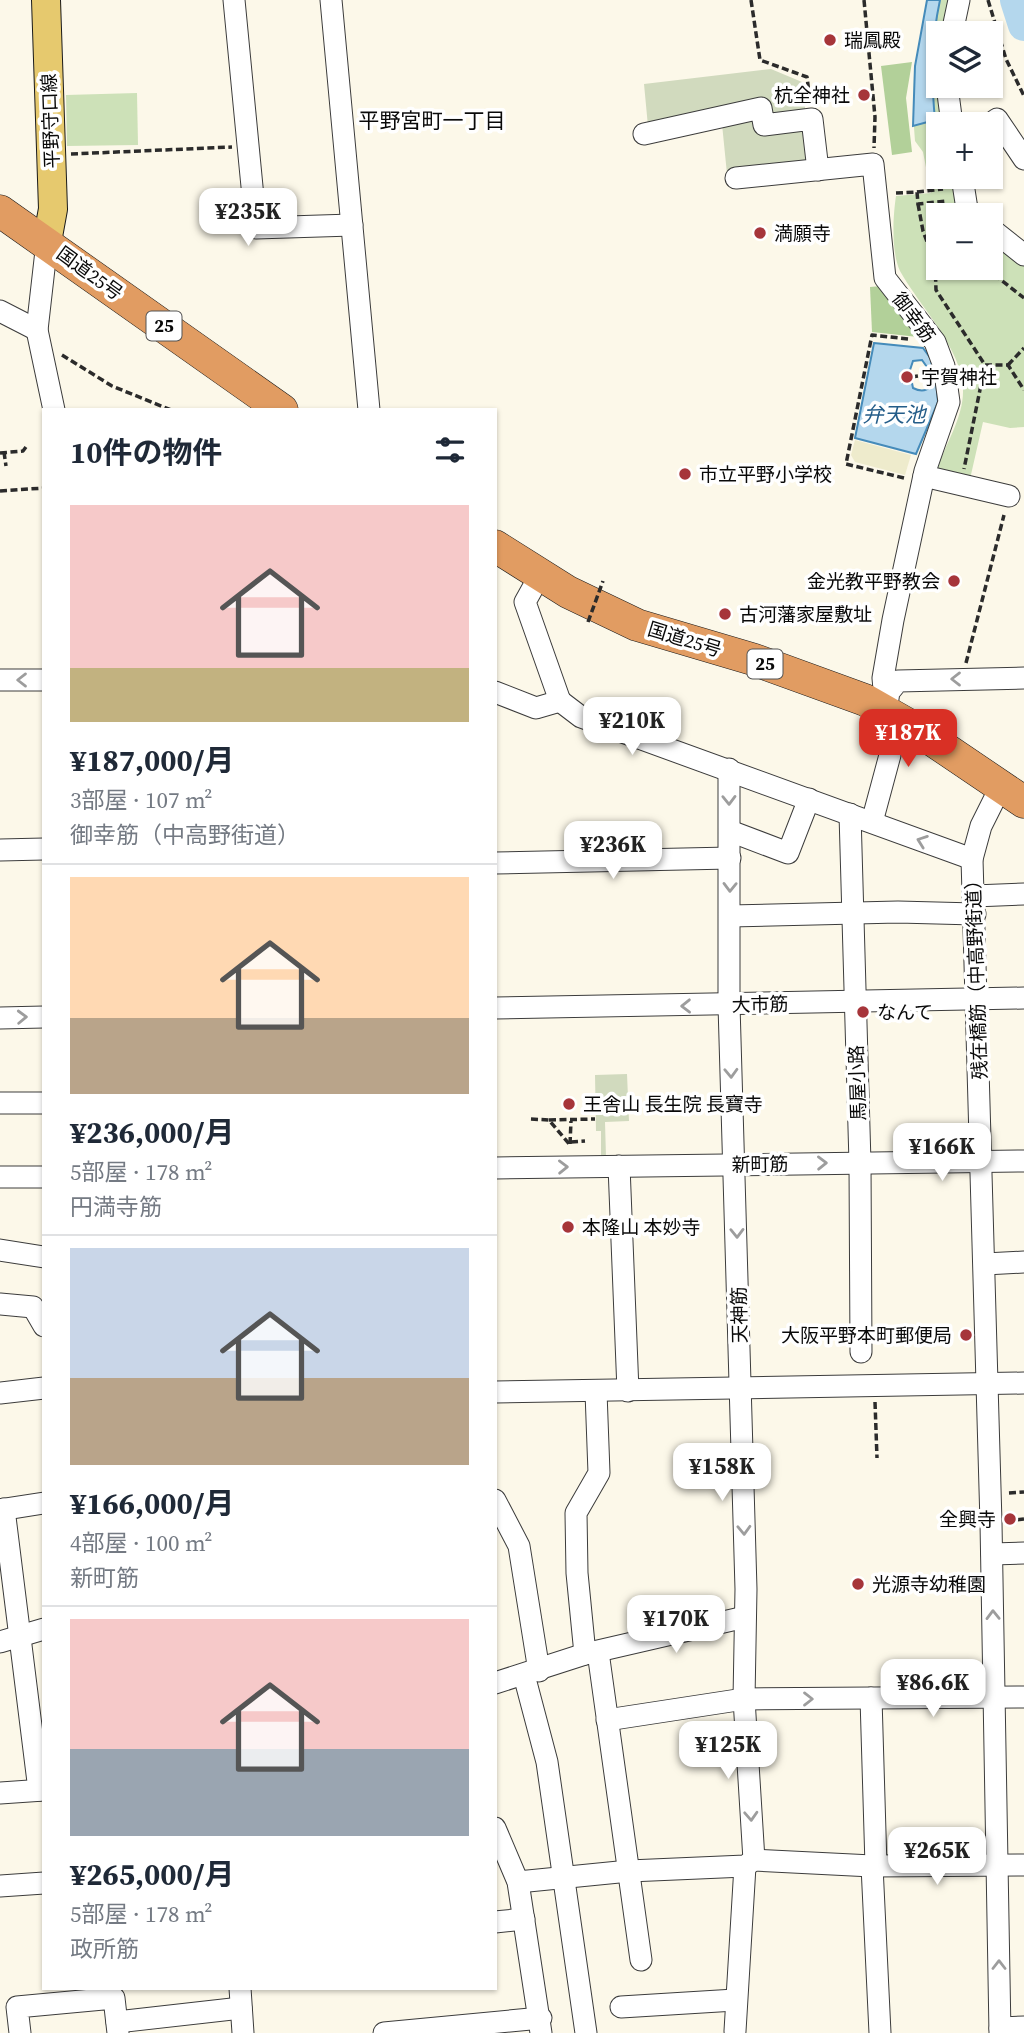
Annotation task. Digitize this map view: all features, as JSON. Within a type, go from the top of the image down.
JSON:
[{"type":"highway","name":"国道25号","points":[[0,211],[278,408]]},
{"type":"highway","name":"国道25号","points":[[497,547],[568,592],[637,625],[752,659],[846,692],[887,710],[1012,794]]},
{"type":"main road","name":"平野守口線","points":[[46,0],[53,209],[47,242]]},
{"type":"street","points":[[233,0],[256,228],[352,225]]},
{"type":"street","points":[[331,0],[369,408]]},
{"type":"street","points":[[955,21],[959,0]]},
{"type":"street","points":[[644,134],[761,108],[764,125],[812,120],[818,170]]},
{"type":"street","points":[[1003,128],[1024,159]]},
{"type":"street","points":[[736,178],[873,164]]},
{"type":"street","name":"御幸筋","points":[[872,822],[890,755],[883,678],[924,480],[949,402],[944,366],[934,342],[885,278],[873,164]]},
{"type":"street","points":[[1003,238],[1024,255]]},
{"type":"street","points":[[47,242],[38,335],[54,408]]},
{"type":"street","points":[[0,311],[38,335]]},
{"type":"street","points":[[924,480],[1009,496]]},
{"type":"street","points":[[540,575],[525,602],[560,701],[581,717],[972,859]]},
{"type":"street","points":[[887,710],[889,692],[898,681],[1024,678]]},
{"type":"street","points":[[0,680],[42,680]]},
{"type":"street","points":[[497,693],[536,708],[560,701]]},
{"type":"street","name":"天神筋","points":[[729,769],[729,1005],[735,1164],[745,1617],[744,1699],[750,1863],[733,2032]]},
{"type":"street","name":"残在橋筋（中高野街道）","points":[[1000,2031],[999,1866],[979,999],[972,859],[981,826],[1012,794]]},
{"type":"street","points":[[730,831],[788,853],[809,799]]},
{"type":"street","name":"馬屋小路","points":[[850,814],[860,1163],[860,1352]]},
{"type":"street","points":[[0,850],[42,849]]},
{"type":"street","points":[[497,863],[730,858]]},
{"type":"street","points":[[730,916],[898,912],[974,905],[1024,894]]},
{"type":"street","name":"大市筋","points":[[497,1008],[1024,998]]},
{"type":"street","points":[[0,1018],[42,1017]]},
{"type":"street","points":[[0,1103],[42,1103]]},
{"type":"street","name":"新町筋","points":[[497,1168],[1024,1161]]},
{"type":"street","points":[[619,1166],[628,1391]]},
{"type":"street","points":[[0,1177],[42,1177]]},
{"type":"street","points":[[0,1250],[42,1257]]},
{"type":"street","points":[[985,1264],[1024,1262]]},
{"type":"street","points":[[0,1304],[33,1307],[42,1323]]},
{"type":"street","points":[[497,1392],[1024,1383]]},
{"type":"street","points":[[0,1393],[42,1388]]},
{"type":"street","points":[[596,1392],[599,1473],[576,1513],[577,1573],[607,1720],[641,1960]]},
{"type":"street","points":[[0,1793],[42,1790],[10,1640],[2,1510],[42,1503]]},
{"type":"street","points":[[497,1504],[519,1546],[531,1673],[547,1762],[561,1876],[586,2033]]},
{"type":"street","points":[[992,1554],[1024,1553]]},
{"type":"street","points":[[497,1682],[592,1653],[745,1617]]},
{"type":"street","points":[[10,1640],[42,1630]]},
{"type":"street","points":[[607,1720],[744,1699],[1024,1697]]},
{"type":"street","points":[[871,1698],[880,2033]]},
{"type":"street","points":[[384,2033],[541,2026],[518,1882],[498,1839]]},
{"type":"street","points":[[518,1882],[561,1876],[750,1863],[1024,1865]]},
{"type":"street","points":[[0,1886],[42,1883]]},
{"type":"street","points":[[497,1922],[524,1919]]},
{"type":"street","points":[[20,2033],[17,2007],[114,1998],[117,2028],[241,1998],[243,2033]]},
{"type":"street","points":[[621,2007],[735,2000]]},
{"type":"street","points":[[1000,2031],[1024,2028]]},
{"type":"path","points":[[751,0],[760,60],[807,77],[812,120]]},
{"type":"path","points":[[864,0],[875,117],[873,164]]},
{"type":"path","points":[[988,0],[1006,59],[1024,96]]},
{"type":"path","points":[[52,155],[248,146]]},
{"type":"path","points":[[876,194],[943,190]]},
{"type":"path","points":[[917,192],[920,216]]},
{"type":"path","points":[[918,204],[957,200]]},
{"type":"path","points":[[1001,280],[1024,298]]},
{"type":"path","points":[[38,335],[111,386],[166,408]]},
{"type":"path","points":[[924,480],[846,464],[872,335],[934,342]]},
{"type":"path","points":[[985,365],[1007,365],[1024,348]]},
{"type":"path","points":[[1007,365],[1024,390]]},
{"type":"path","points":[[911,377],[928,375]]},
{"type":"path","points":[[15,444],[16,451]]},
{"type":"path","points":[[6,466],[2,452],[26,447]]},
{"type":"path","points":[[0,491],[42,488]]},
{"type":"path","points":[[962,678],[1009,496]]},
{"type":"path","points":[[588,622],[603,581]]},
{"type":"path","points":[[531,1119],[596,1119]]},
{"type":"path","points":[[570,1145],[571,1119]]},
{"type":"path","points":[[549,1120],[570,1145]]},
{"type":"path","points":[[570,1145],[585,1141]]},
{"type":"path","points":[[874,1393],[877,1458]]},
{"type":"shaded area","points":[[855,440],[911,455],[905,475],[855,462],[851,455]]},
{"type":"green space","points":[[933,0],[949,0],[945,21],[928,21]]},
{"type":"green space","points":[[926,28],[926,98],[940,98],[942,112],[926,112],[926,167],[923,152],[915,141],[914,75]]},
{"type":"green space","points":[[912,62],[906,98],[912,152],[892,155],[881,66]]},
{"type":"green space","points":[[771,69],[802,82],[812,167],[727,174],[722,124],[649,137],[644,84]]},
{"type":"green space","points":[[137,93],[138,145],[67,146],[66,95]]},
{"type":"green space","points":[[930,189],[958,189],[961,203],[926,203],[926,280],[1003,280],[1003,251],[1024,266],[1024,427],[1010,428],[983,422],[970,479],[937,470],[960,410],[963,389],[961,374],[948,343],[900,271],[894,244],[896,196],[931,193]]},
{"type":"green space","points":[[881,286],[918,337],[872,332],[870,287]]},
{"type":"green space","points":[[627,1074],[629,1121],[605,1122],[606,1157],[601,1157],[601,1131],[596,1131],[595,1075]]},
{"type":"water","points":[[927,0],[940,0],[936,21],[926,21],[926,98],[934,98],[934,112],[926,112],[926,122],[913,126],[915,66]]},
{"type":"water","name":"弁天池","points":[[874,343],[923,348],[931,359],[932,367],[927,367],[922,360],[913,361],[910,370],[902,372],[903,383],[912,383],[917,390],[926,390],[930,387],[930,382],[936,381],[938,402],[916,454],[855,438]]},
{"type":"waterway","points":[[1016,0],[1024,25]]},
{"type":"place","name":"瑞鳳殿","points":[[830,40]]},
{"type":"place","name":"杭全神社","points":[[864,95]]},
{"type":"place","name":"満願寺","points":[[760,233]]},
{"type":"place","name":"宇賀神社","points":[[907,377]]},
{"type":"place","name":"市立平野小学校","points":[[685,474]]},
{"type":"place","name":"金光教平野教会","points":[[954,581]]},
{"type":"place","name":"古河藩家屋敷址","points":[[725,614]]},
{"type":"place","name":"なんて","points":[[863,1012]]},
{"type":"place","name":"王舎山 長生院 長寶寺","points":[[569,1104]]},
{"type":"place","name":"本隆山 本妙寺","points":[[568,1227]]},
{"type":"place","name":"大阪平野本町郵便局","points":[[966,1335]]},
{"type":"place","name":"全興寺","points":[[1010,1519]]},
{"type":"place","name":"光源寺幼稚園","points":[[858,1584]]},
{"type":"district","name":"平野宮町一丁目","points":[[432,121]]}]
